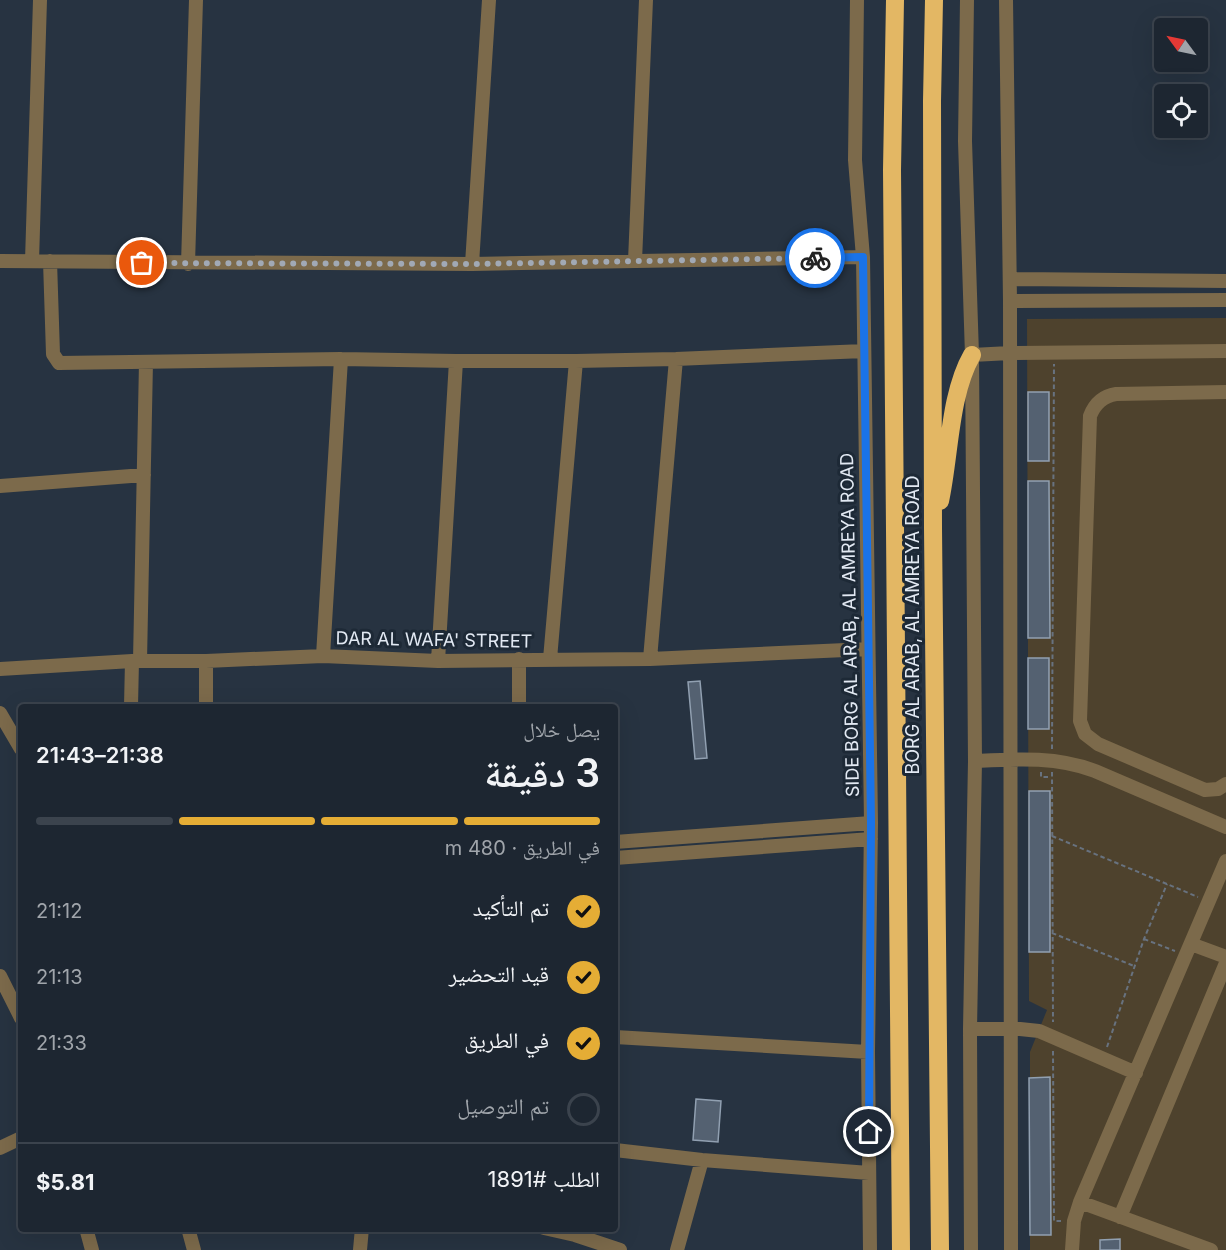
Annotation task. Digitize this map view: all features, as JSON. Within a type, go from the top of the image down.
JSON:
[{"type":"highway","name":"BORG AL ARAB, AL AMREYA ROAD","points":[[895,0],[892,182],[901,1250]]},
{"type":"highway","name":"BORG AL ARAB, AL AMREYA ROAD","points":[[934,0],[932,101],[933,528],[940,1250]]},
{"type":"highway","points":[[933,528],[946,471],[957,392],[965,367],[972,355]]},
{"type":"street","points":[[32,261],[40,0]]},
{"type":"street","points":[[188,264],[196,0]]},
{"type":"street","points":[[472,264],[489,0]]},
{"type":"street","points":[[635,261],[646,0]]},
{"type":"street","name":"SIDE BORG AL ARAB, AL AMREYA ROAD","points":[[857,0],[855,160],[863,257],[871,823],[868,1052],[870,1250]]},
{"type":"street","points":[[967,0],[965,141],[972,355],[975,761],[970,1029],[971,1250]]},
{"type":"street","points":[[1006,0],[1010,279],[1011,1250]]},
{"type":"street","points":[[0,261],[188,264],[472,264],[863,257]]},
{"type":"street","points":[[50,261],[54,354],[59,363],[341,358],[576,361],[864,351]]},
{"type":"street","points":[[1010,279],[1226,281]]},
{"type":"street","points":[[1010,301],[1226,300]]},
{"type":"street","points":[[972,355],[1226,351]]},
{"type":"street","points":[[323,656],[341,358]]},
{"type":"street","points":[[650,659],[676,359]]},
{"type":"street","points":[[438,661],[456,361]]},
{"type":"street","points":[[550,659],[576,361]]},
{"type":"street","points":[[131,704],[136,661],[146,362]]},
{"type":"street","points":[[1226,392],[1116,394],[1103,399],[1093,409],[1090,416],[1080,721],[1085,734],[1098,744],[1205,789],[1218,789],[1226,784]]},
{"type":"street","points":[[0,486],[144,475]]},
{"type":"street","name":"DAR AL WAFA' STREET","points":[[0,669],[136,661],[206,661],[323,656],[438,661],[650,659],[868,649]]},
{"type":"street","points":[[519,659],[519,704]]},
{"type":"street","points":[[206,661],[206,704]]},
{"type":"street","points":[[0,713],[18,745]]},
{"type":"street","points":[[975,761],[1052,760],[1073,764],[1095,771],[1226,827]]},
{"type":"street","points":[[618,842],[871,823]]},
{"type":"street","points":[[751,832],[752,848]]},
{"type":"street","points":[[618,858],[871,839]]},
{"type":"street","points":[[1072,1250],[1074,1221],[1080,1202],[1226,861]]},
{"type":"street","points":[[1188,950],[1226,957]]},
{"type":"street","points":[[1120,1217],[1226,963]]},
{"type":"street","points":[[0,976],[16,994]]},
{"type":"street","points":[[970,1029],[1030,1029],[1053,1036],[1136,1073]]},
{"type":"street","points":[[618,1037],[868,1052]]},
{"type":"street","points":[[0,1148],[18,1139]]},
{"type":"street","points":[[618,1150],[702,1160],[869,1173]]},
{"type":"street","points":[[677,1250],[702,1160]]},
{"type":"street","points":[[1080,1202],[1211,1250]]},
{"type":"street","points":[[87,1232],[93,1250]]},
{"type":"street","points":[[189,1232],[194,1250]]},
{"type":"street","points":[[360,1250],[362,1232]]},
{"type":"street","points":[[562,1232],[621,1250]]},
{"type":"path","points":[[1054,353],[1052,760],[1054,1221],[1074,1221]]},
{"type":"path","points":[[1052,836],[1209,902]]},
{"type":"path","points":[[1104,1058],[1134,966],[1167,884]]},
{"type":"path","points":[[1052,933],[1134,966]]},
{"type":"path","points":[[1144,939],[1188,950]]},
{"type":"shaded area","points":[[1226,318],[1226,1250],[1030,1250],[1030,1052],[1047,1010],[1029,1001],[1027,319]]},
{"type":"building","points":[[1028,392],[1049,392],[1049,461],[1028,461]]},
{"type":"building","points":[[1028,481],[1049,481],[1050,638],[1028,638]]},
{"type":"building","points":[[1028,658],[1049,658],[1049,729],[1028,729]]},
{"type":"building","points":[[700,681],[707,758],[695,759],[688,682]]},
{"type":"building","points":[[1029,791],[1050,791],[1050,952],[1029,952]]},
{"type":"building","points":[[1050,1077],[1051,1235],[1030,1235],[1029,1078]]},
{"type":"building","points":[[696,1099],[721,1101],[718,1142],[693,1140]]},
{"type":"building","points":[[1120,1239],[1120,1250],[1100,1250],[1100,1240]]},
{"type":"way so far","points":[[142,263],[472,264],[815,258]]},
{"type":"route","points":[[815,258],[863,257],[871,823],[869,1132]]}]
